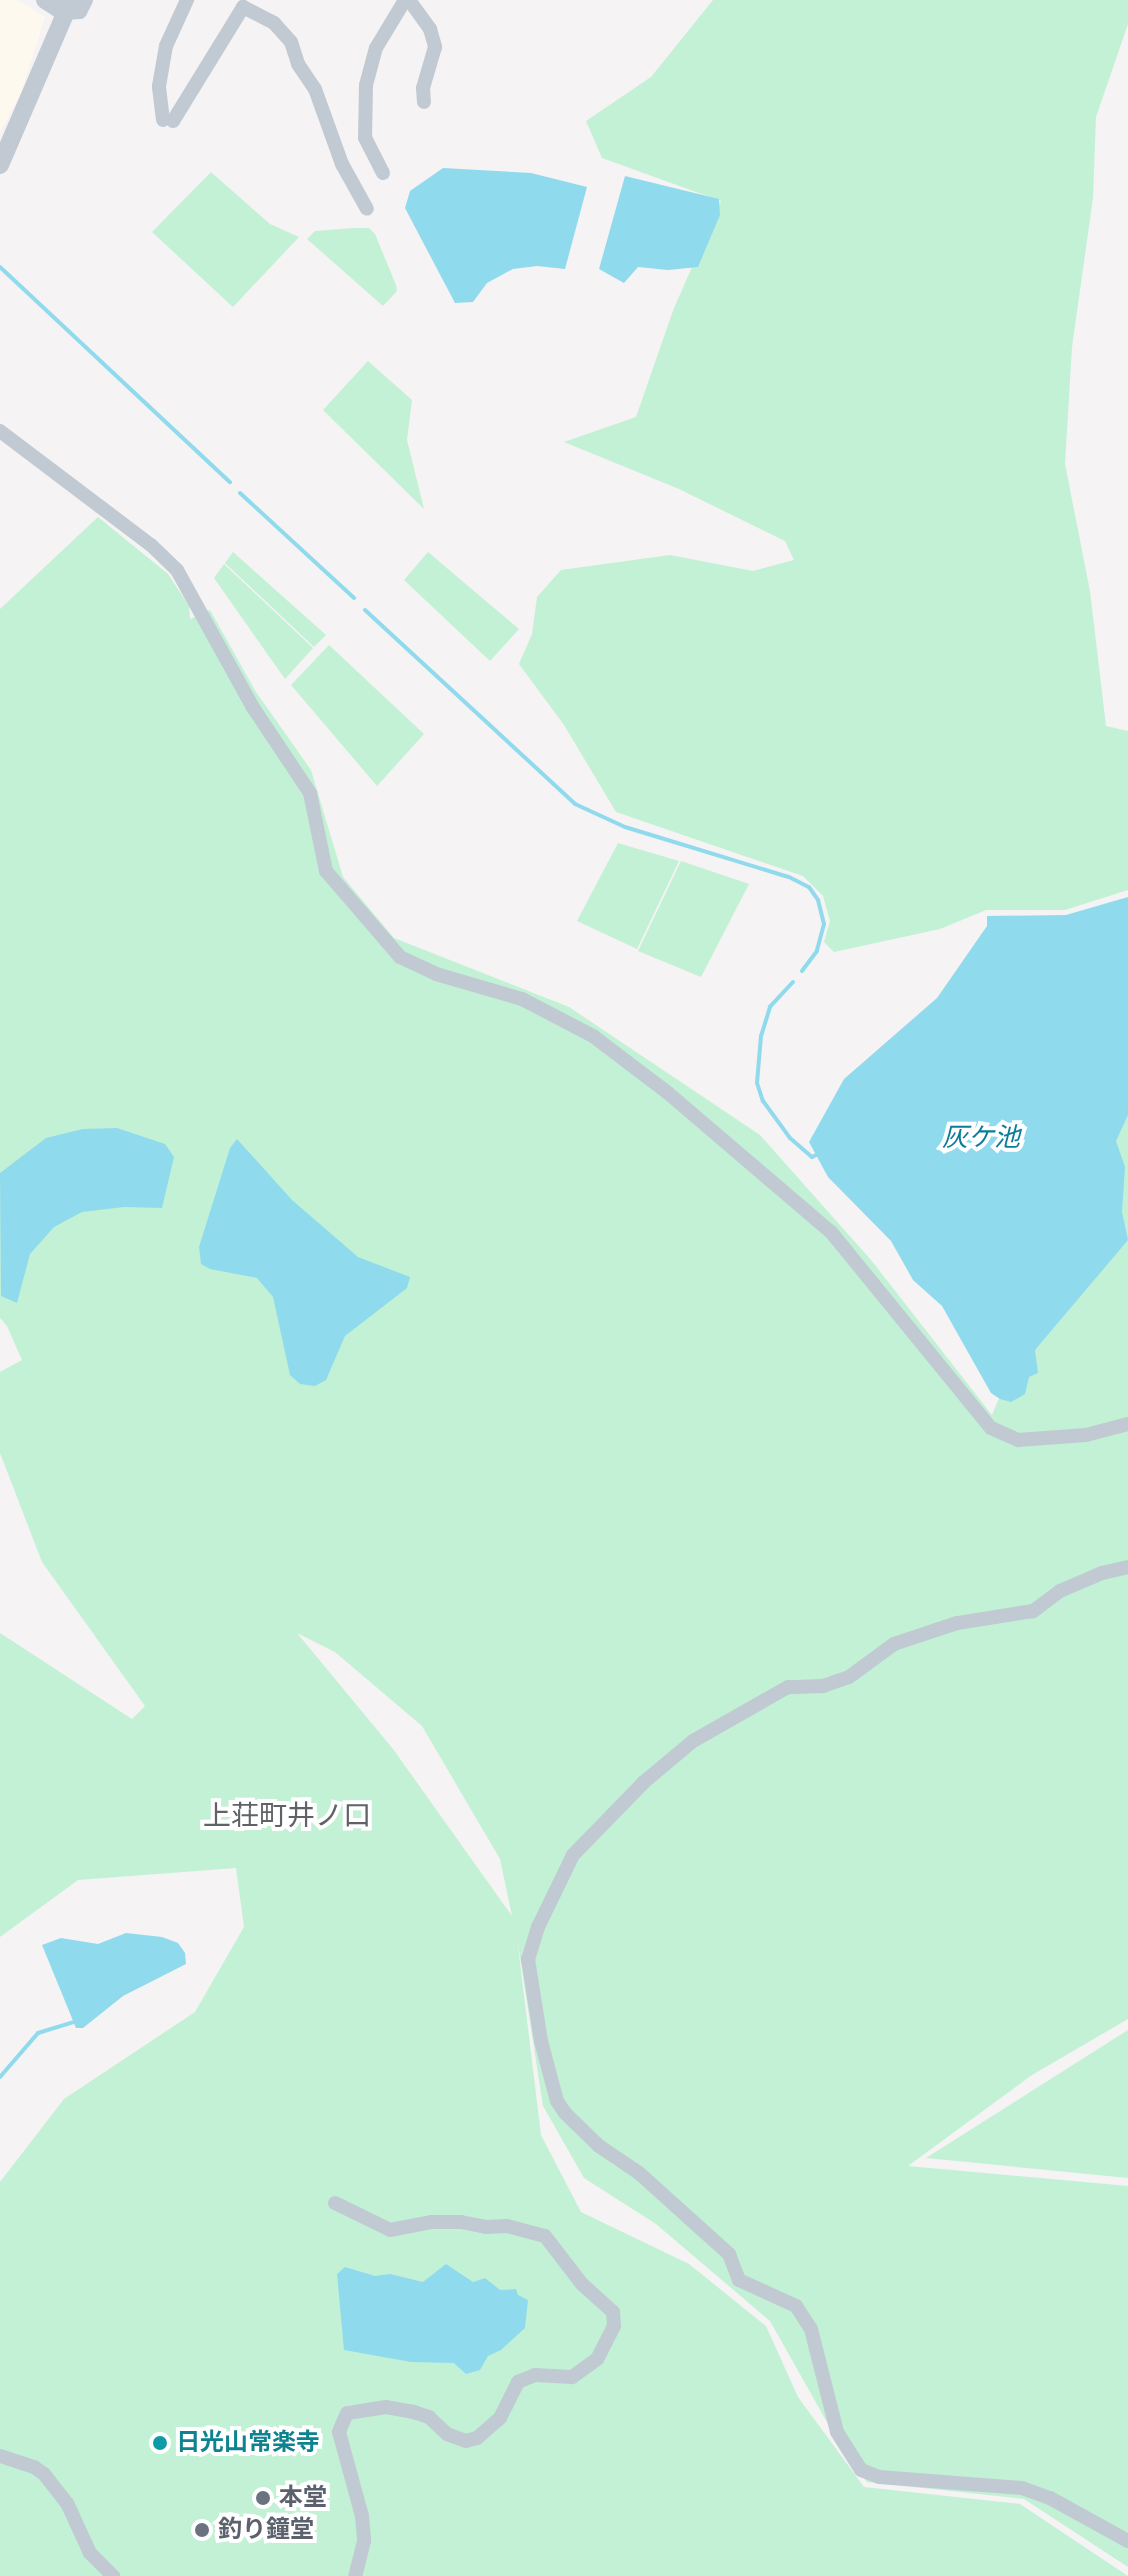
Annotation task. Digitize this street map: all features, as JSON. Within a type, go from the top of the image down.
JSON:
[{"type":"street","points":[[45,0],[80,12],[86,0]]},
{"type":"street","points":[[187,0],[166,46],[159,86],[168,121],[237,4],[274,23],[291,42],[298,64],[315,89],[342,164],[367,209]]},
{"type":"street","points":[[383,173],[365,138],[366,85],[376,48],[407,0],[430,29],[435,47],[423,88],[424,102]]},
{"type":"street","points":[[0,165],[68,6]]},
{"type":"street","points":[[0,431],[151,545],[177,570],[252,706],[310,793],[326,871],[400,957],[436,974],[522,999],[593,1036],[668,1093],[831,1232],[991,1428],[1018,1440],[1086,1435],[1128,1424]]},
{"type":"street","points":[[1128,1567],[1102,1573],[1060,1591],[1033,1611],[957,1623],[894,1644],[849,1677],[823,1686],[788,1687],[693,1741],[644,1782],[573,1855],[538,1927],[528,1959],[541,2041],[557,2101],[599,2146],[639,2173],[729,2254],[739,2280],[796,2306],[811,2329],[837,2432],[861,2470],[879,2477],[1022,2488],[1050,2498],[1128,2541]]},
{"type":"street","points":[[335,2203],[390,2230],[432,2222],[461,2222],[486,2227],[507,2226],[545,2236],[582,2284],[613,2312],[614,2326],[597,2359],[572,2377],[535,2375],[518,2382],[500,2418],[477,2438],[466,2441],[447,2434],[429,2417],[414,2412],[386,2407],[347,2413],[339,2432],[363,2529],[355,2576]]},
{"type":"street","points":[[0,2456],[44,2474],[67,2503],[90,2553],[113,2576]]},
{"type":"shaded area","points":[[0,0],[18,0],[45,17],[21,93],[0,132]]},
{"type":"green space","points":[[713,0],[1128,0],[1128,24],[1096,117],[1093,198],[1072,347],[1065,464],[1090,591],[1106,726],[1128,731],[1128,890],[1065,910],[986,910],[940,929],[834,952],[824,942],[830,921],[823,896],[803,876],[616,812],[564,725],[519,664],[532,634],[537,597],[561,570],[670,555],[753,571],[794,560],[785,541],[679,489],[564,442],[636,417],[674,308],[721,201],[602,158],[586,121],[651,77]]},
{"type":"green space","points":[[211,172],[270,224],[299,237],[233,307],[152,232]]},
{"type":"green space","points":[[369,228],[375,234],[396,285],[397,291],[383,306],[307,239],[315,231]]},
{"type":"green space","points":[[368,361],[412,400],[407,440],[424,509],[323,410]]},
{"type":"green space","points":[[98,517],[168,574],[189,606],[190,619],[210,610],[256,692],[311,770],[343,877],[394,938],[569,1007],[760,1135],[871,1260],[992,1415],[1105,1145],[1128,1106],[1128,2019],[1032,2075],[908,2166],[1128,2186],[1128,2567],[1024,2499],[867,2482],[845,2454],[770,2321],[656,2224],[584,2178],[543,2106],[517,1938],[541,2135],[581,2212],[689,2264],[766,2326],[798,2397],[864,2487],[1020,2504],[1128,2576],[0,2576],[0,2182],[64,2099],[195,2012],[244,1927],[236,1868],[78,1880],[0,1937],[0,1633],[132,1719],[145,1706],[42,1562],[0,1453],[0,1372],[22,1360],[7,1326],[0,1318],[0,609]],"holes":[[[297,1633],[335,1652],[422,1726],[500,1859],[512,1916],[393,1749]]]},
{"type":"green space","points":[[233,552],[326,635],[314,647],[225,563]]},
{"type":"green space","points":[[428,552],[519,629],[490,661],[404,580]]},
{"type":"green space","points":[[224,564],[313,648],[285,679],[214,578]]},
{"type":"green space","points":[[329,645],[424,734],[377,786],[291,685]]},
{"type":"green space","points":[[618,843],[679,861],[637,949],[577,921]]},
{"type":"green space","points":[[681,861],[749,884],[701,977],[638,951]]},
{"type":"green space","points":[[1128,2030],[1128,2178],[926,2158]]},
{"type":"water","points":[[443,168],[531,173],[587,187],[565,269],[537,266],[513,269],[487,283],[473,302],[455,303],[405,208],[410,191]]},
{"type":"water","points":[[625,176],[719,199],[720,215],[698,267],[668,270],[638,267],[624,283],[599,269]]},
{"type":"water","name":"灰ケ池","points":[[1128,897],[1128,1115],[1116,1141],[1125,1167],[1122,1212],[1128,1240],[1035,1350],[1038,1373],[1029,1377],[1025,1394],[1011,1402],[991,1393],[942,1306],[913,1280],[891,1241],[828,1177],[809,1142],[844,1079],[937,998],[987,926],[987,916],[1066,915]]},
{"type":"water","points":[[117,1128],[165,1144],[174,1157],[162,1208],[124,1207],[82,1212],[54,1227],[30,1254],[17,1303],[1,1296],[0,1173],[46,1138],[83,1129]]},
{"type":"water","points":[[237,1139],[292,1200],[358,1257],[410,1277],[407,1288],[345,1336],[326,1380],[315,1386],[300,1384],[290,1375],[273,1297],[257,1278],[210,1269],[201,1264],[199,1247],[230,1148]]},
{"type":"water","points":[[126,1933],[162,1937],[178,1943],[185,1953],[186,1964],[123,1996],[83,2028],[76,2028],[42,1945],[61,1938],[98,1944]]},
{"type":"water","points":[[446,2264],[473,2282],[485,2278],[500,2290],[516,2289],[518,2295],[528,2300],[525,2328],[501,2350],[488,2356],[480,2370],[466,2374],[454,2363],[411,2362],[344,2350],[337,2274],[345,2267],[375,2276],[390,2274],[423,2282]]},
{"type":"waterway","points":[[0,267],[230,482]]},
{"type":"waterway","points":[[240,493],[354,598]]},
{"type":"waterway","points":[[365,610],[575,804],[625,827],[789,877],[809,887],[818,900],[824,924],[817,951],[802,971]]},
{"type":"waterway","points":[[793,982],[770,1007],[761,1036],[757,1083],[763,1101],[790,1138],[812,1157],[820,1153]]},
{"type":"waterway","points":[[0,2077],[38,2033],[74,2022]]},
{"type":"place","name":"日光山常楽寺","points":[[160,2443]]},
{"type":"place","name":"本堂","points":[[263,2498]]},
{"type":"place","name":"釣り鐘堂","points":[[202,2530]]},
{"type":"district","name":"上荘町井ノ口","points":[[287,1816]]}]
